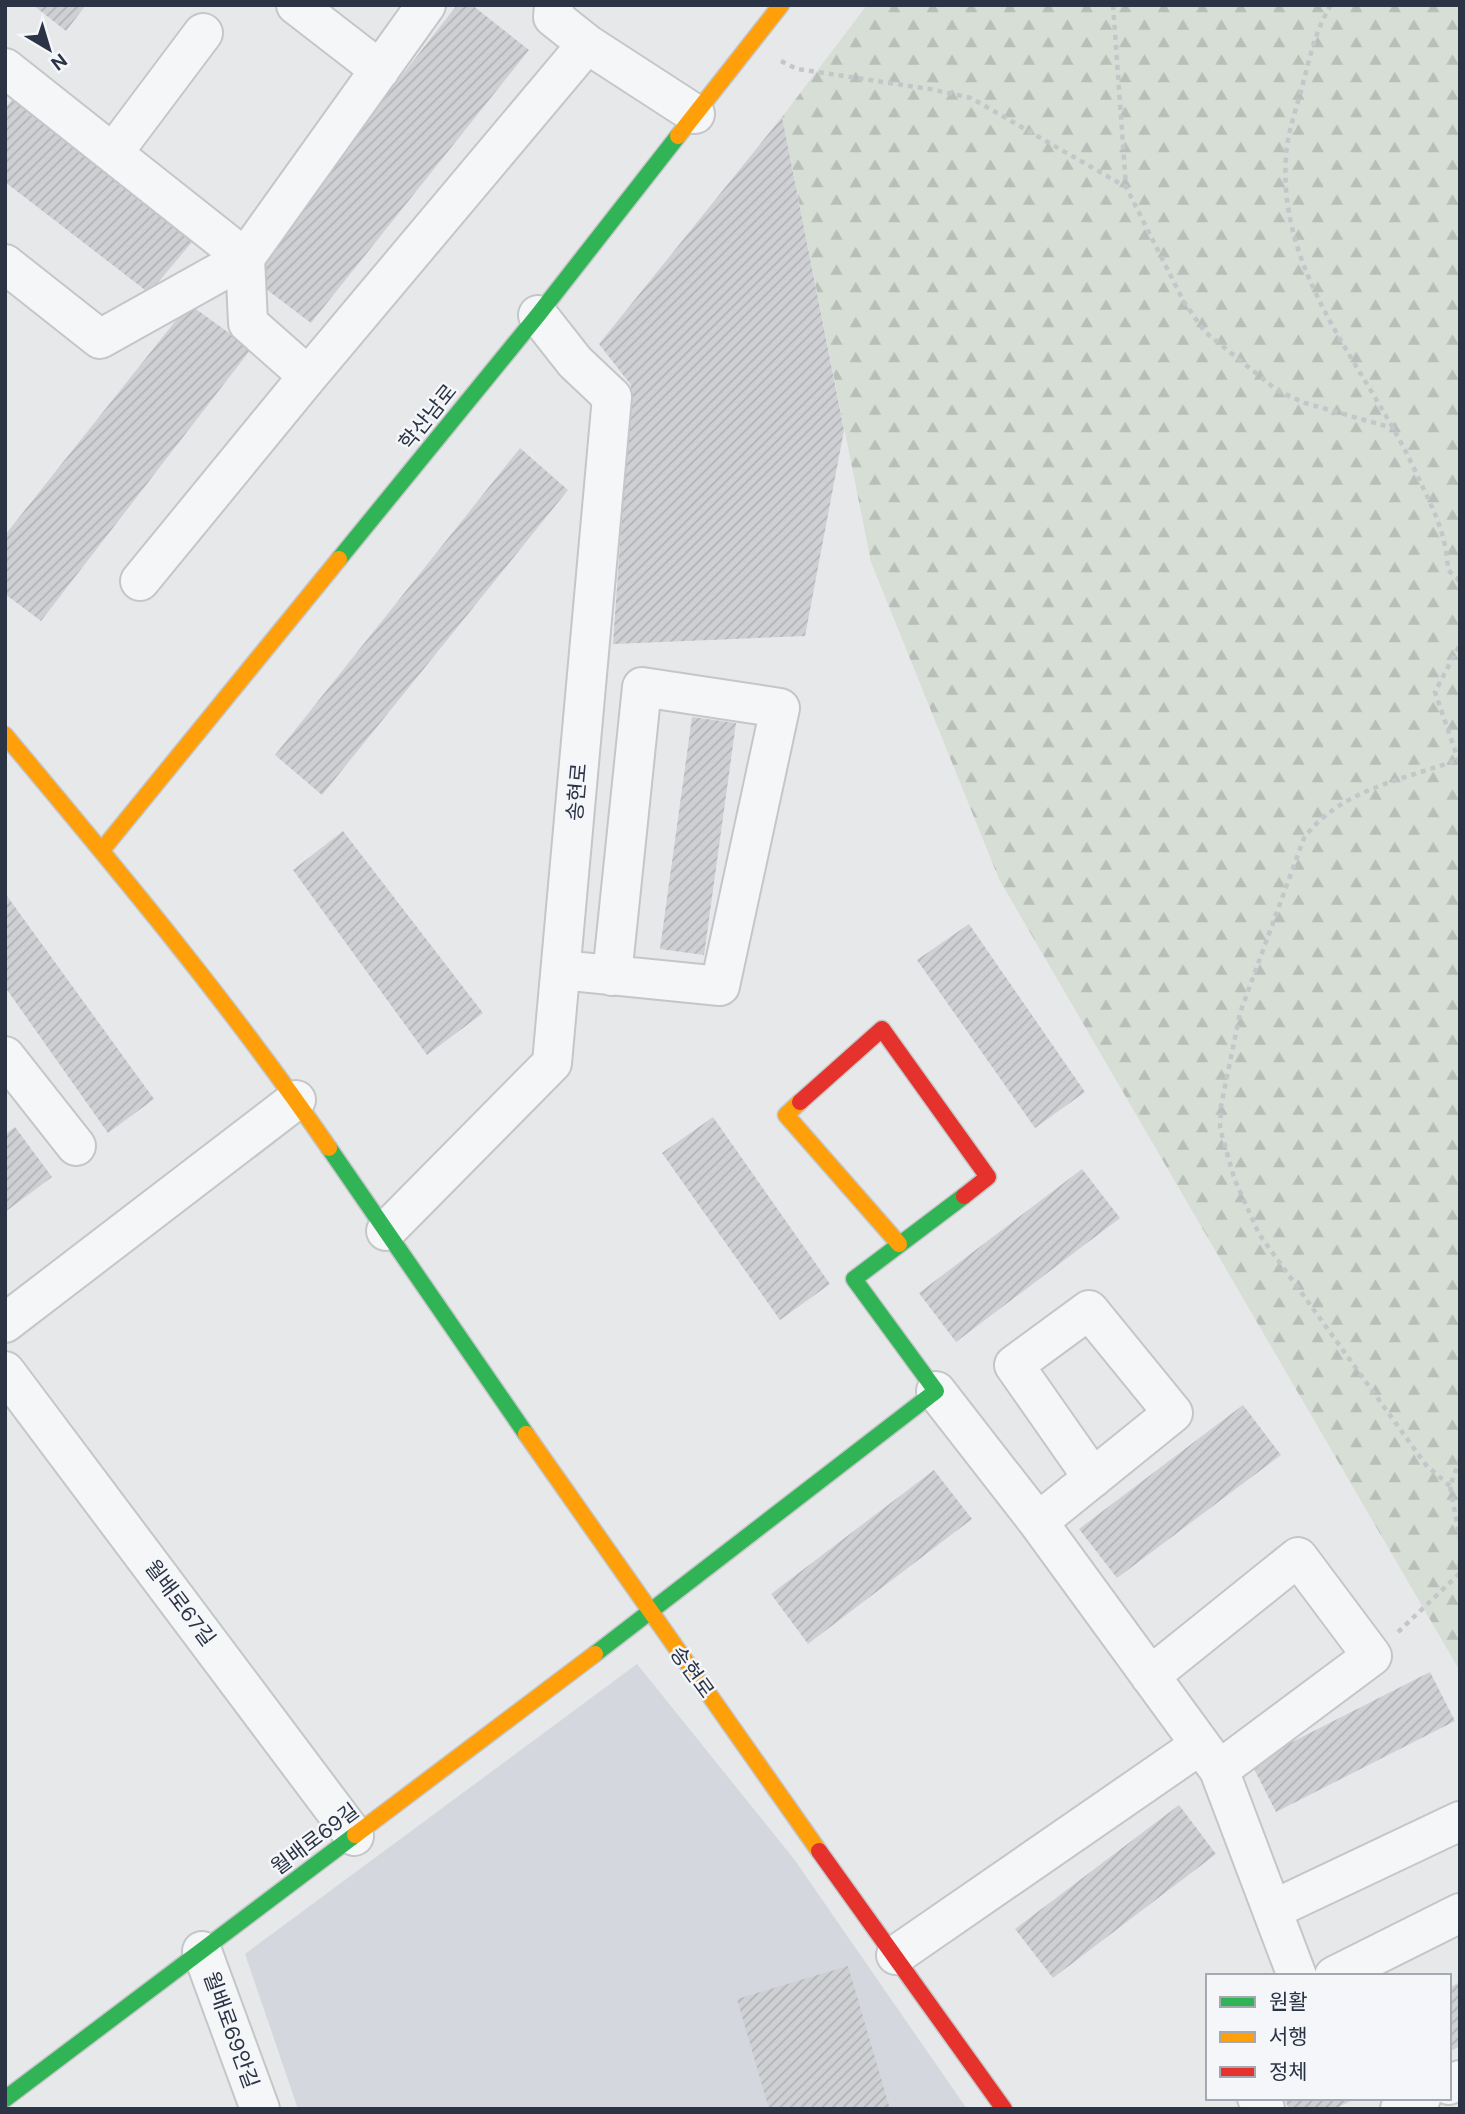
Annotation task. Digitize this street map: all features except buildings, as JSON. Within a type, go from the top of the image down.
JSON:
[{"type":"main road","name":"학산남로","points":[[102,850],[538,315],[781,5]]},
{"type":"main road","name":"송현로","points":[[5,735],[102,850],[296,1100],[649,1613],[897,1955],[1004,2109]]},
{"type":"main road","points":[[899,1244],[786,1115],[882,1029],[988,1177],[854,1279],[936,1391]]},
{"type":"main road","name":"월배로69길","points":[[5,2099],[649,1613],[936,1391]]},
{"type":"street","points":[[296,5],[380,69]]},
{"type":"street","points":[[5,264],[100,339],[245,258],[426,5]]},
{"type":"street","points":[[554,5],[552,17],[587,44],[695,114]]},
{"type":"street","points":[[113,153],[203,33]]},
{"type":"street","points":[[140,581],[587,44]]},
{"type":"street","points":[[5,68],[245,258],[248,323],[308,376]]},
{"type":"street","name":"송현로","points":[[386,1231],[552,1063],[612,397],[575,362],[538,315]]},
{"type":"street","points":[[561,970],[612,976],[720,986],[780,708],[642,687],[612,976]]},
{"type":"street","points":[[5,1056],[17,1095],[76,1146]]},
{"type":"street","points":[[5,1323],[296,1100]]},
{"type":"street","name":"월배로67길","points":[[5,1371],[354,1836]]},
{"type":"street","points":[[936,1391],[1038,1522],[1210,1757],[1296,1974]]},
{"type":"street","points":[[1038,1522],[1093,1478]]},
{"type":"street","points":[[897,1955],[1372,1656],[1298,1557],[1150,1676]]},
{"type":"street","points":[[1272,1910],[1460,1821]]},
{"type":"street","points":[[1338,1974],[1460,1913]]},
{"type":"street","name":"월배로69안길","points":[[202,1951],[260,2109]]},
{"type":"street","points":[[1399,2109],[1417,2100]]},
{"type":"path","points":[[1113,5],[1126,187],[1184,302],[1205,332],[1237,361],[1278,391],[1305,402],[1396,429]]},
{"type":"path","points":[[1331,5],[1310,58],[1286,155],[1290,208],[1306,276],[1323,311],[1396,429],[1446,540],[1448,570],[1460,581]]},
{"type":"path","points":[[749,46],[797,69],[930,89],[971,98],[1126,187]]},
{"type":"path","points":[[1450,1486],[1426,1465],[1259,1234],[1234,1178],[1220,1128],[1221,1106],[1240,1013],[1304,838],[1314,824],[1353,796],[1459,761],[1435,692],[1460,644]]},
{"type":"path","points":[[1460,1459],[1450,1486],[1460,1539]]},
{"type":"path","points":[[1372,1656],[1458,1575],[1460,1561]]},
{"type":"shaded area","points":[[637,1664],[794,1859],[967,2109],[298,2109],[245,1954]]},
{"type":"green space","points":[[867,5],[1460,5],[1460,1671],[999,879],[871,562],[782,117]]},
{"type":"traffic: fast","points":[[339,559],[538,315],[678,136]]},
{"type":"traffic: fast","points":[[329,1148],[526,1434]]},
{"type":"traffic: fast","points":[[595,1654],[936,1391],[854,1279],[964,1196]]},
{"type":"traffic: fast","points":[[5,2099],[355,1835]]},
{"type":"traffic: slow","points":[[678,136],[781,5]]},
{"type":"traffic: slow","points":[[102,850],[339,559]]},
{"type":"traffic: slow","points":[[5,735],[213,989],[329,1148]]},
{"type":"traffic: slow","points":[[800,1102],[786,1115],[899,1244]]},
{"type":"traffic: slow","points":[[526,1434],[819,1851]]},
{"type":"traffic: slow","points":[[355,1835],[595,1654]]},
{"type":"traffic: jam","points":[[800,1102],[882,1029],[988,1177],[964,1196]]},
{"type":"traffic: jam","points":[[819,1851],[1004,2109]]}]
